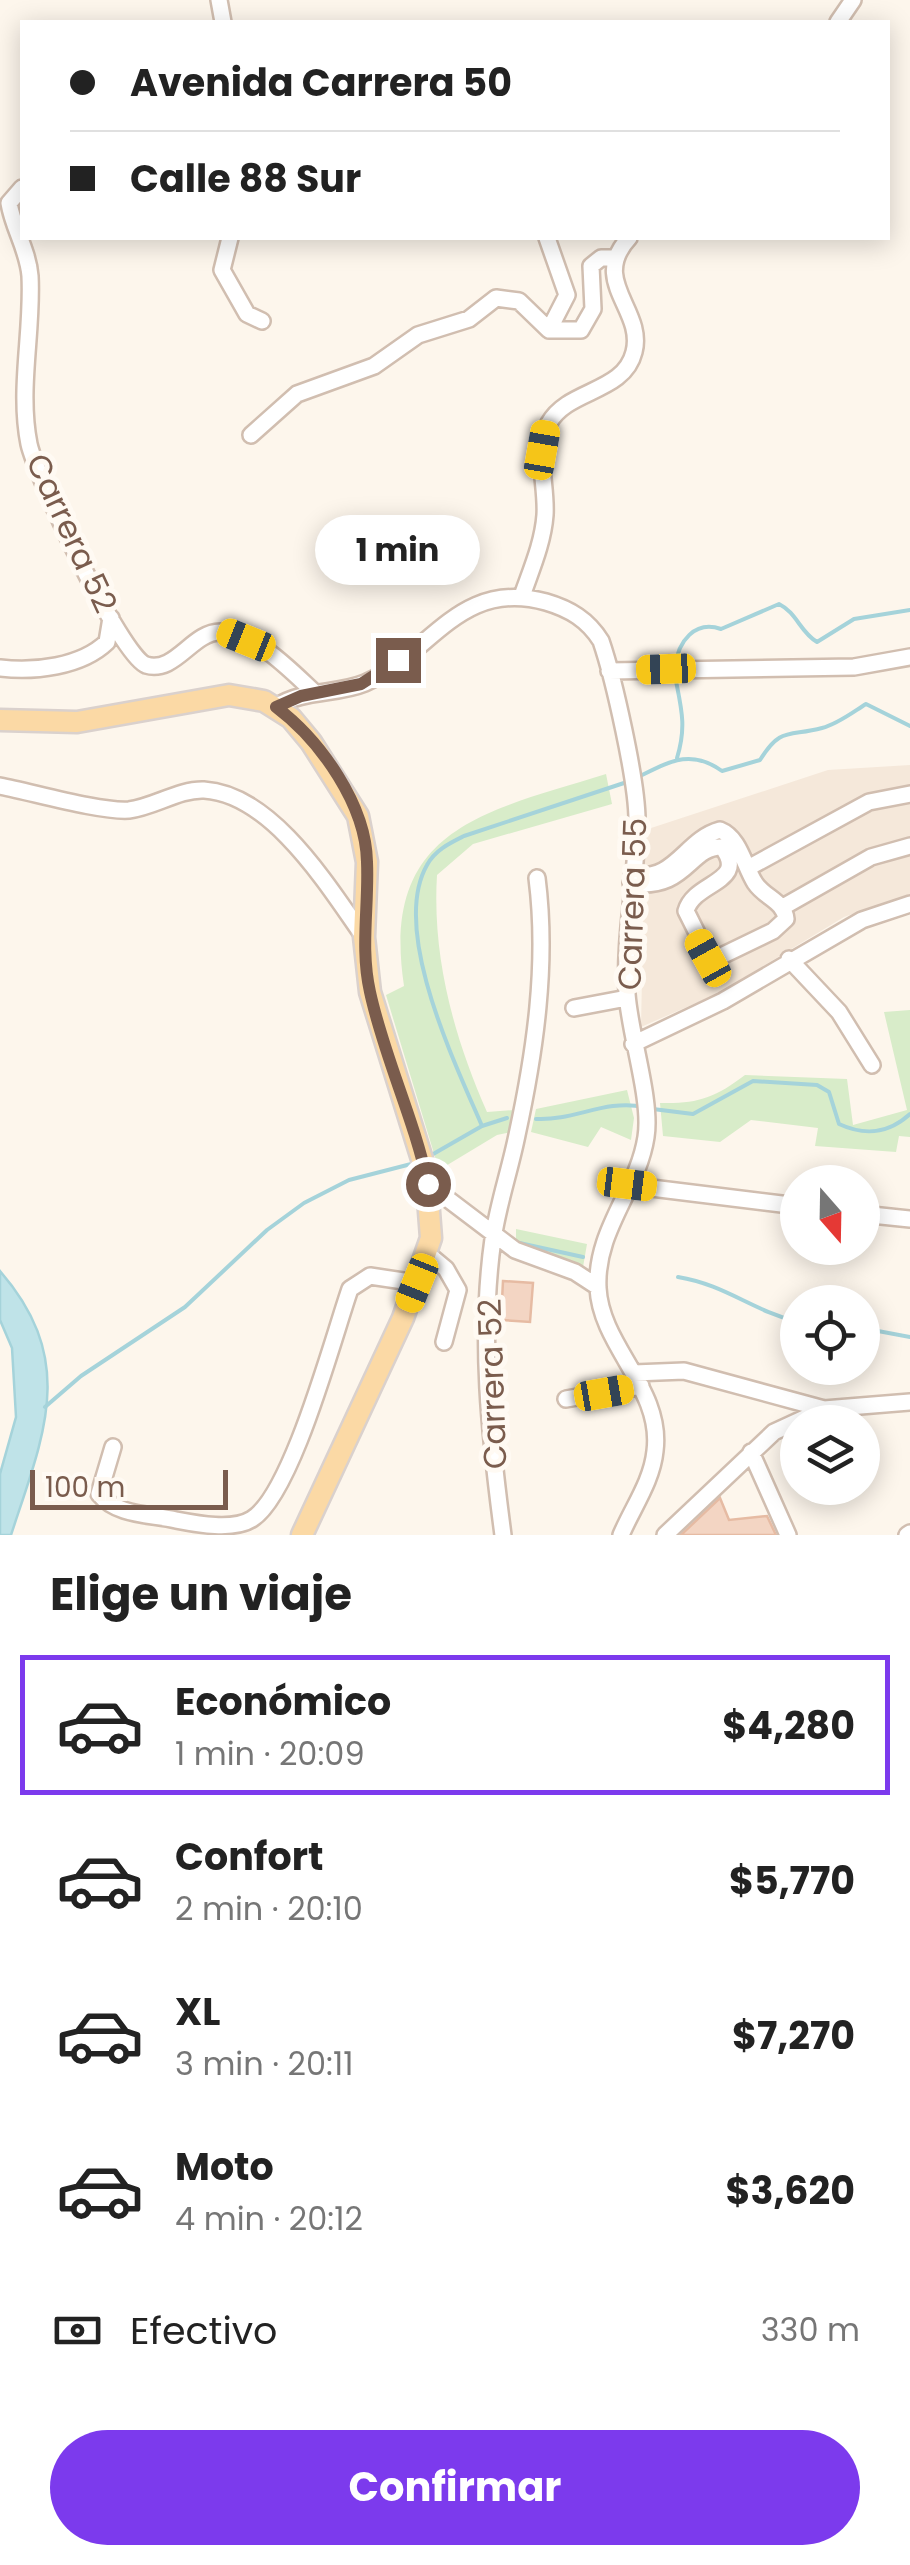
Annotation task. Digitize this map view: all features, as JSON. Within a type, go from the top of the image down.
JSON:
[{"type":"main road","points":[[0,720],[77,722],[229,696],[276,707],[291,718],[330,766],[358,816],[367,862],[364,937],[370,992],[427,1178],[432,1222],[428,1254],[417,1283],[302,1535]]},
{"type":"street","name":"Carrera 52","points":[[18,192],[10,212],[30,272],[29,442],[44,489],[111,618],[134,655],[148,665],[165,664],[206,634],[227,632],[278,660],[315,693]]},
{"type":"street","points":[[230,240],[222,270],[247,314],[262,321]]},
{"type":"street","points":[[548,240],[566,295],[550,330]]},
{"type":"street","points":[[276,707],[315,693],[361,684],[448,620],[487,602],[522,596],[542,536],[546,429],[556,412],[622,375],[634,357],[637,340],[617,284],[615,258],[628,240]]},
{"type":"street","points":[[251,435],[297,394],[374,366],[418,335],[469,319],[496,298],[513,298],[550,330],[575,332],[586,326],[594,309],[591,266],[601,258],[615,258]]},
{"type":"street","name":"Carrera 55","points":[[522,596],[584,620],[600,641],[635,796],[637,834],[625,951],[633,1044],[647,1121],[644,1148],[606,1234],[598,1287],[606,1321],[654,1419],[656,1450],[646,1484],[622,1535]]},
{"type":"street","points":[[0,668],[30,670],[88,656],[107,642],[111,618]]},
{"type":"street","points":[[609,671],[854,667],[910,658]]},
{"type":"street","points":[[0,786],[128,810],[200,790],[228,794],[252,804],[314,867],[364,937]]},
{"type":"street","points":[[748,868],[869,802],[910,794]]},
{"type":"street","points":[[720,830],[732,838],[763,892],[783,907],[786,920],[711,961],[686,911],[692,897],[725,879],[731,861],[722,847],[711,847],[665,884],[631,879],[667,871],[704,836],[720,830]]},
{"type":"street","points":[[783,907],[872,857],[910,846]]},
{"type":"street","name":"Carrera 52","points":[[503,1535],[484,1338],[493,1236],[518,1132],[538,1012],[542,916],[537,878]]},
{"type":"street","points":[[633,1044],[723,1001],[789,959],[862,920],[910,904]]},
{"type":"street","points":[[789,959],[838,1012],[872,1066]]},
{"type":"street","points":[[574,1008],[628,998]]},
{"type":"street","points":[[427,1178],[493,1236],[529,1258],[575,1272],[598,1287]]},
{"type":"street","points":[[627,1184],[780,1204]]},
{"type":"street","points":[[880,1216],[910,1220]]},
{"type":"street","points":[[428,1254],[446,1269],[458,1290],[444,1342]]},
{"type":"street","points":[[113,1447],[99,1494],[108,1505],[186,1522],[232,1524],[252,1519],[268,1502],[284,1473],[350,1289],[370,1276],[417,1283]]},
{"type":"street","points":[[566,1400],[637,1379],[684,1371],[809,1405]]},
{"type":"street","points":[[873,1405],[910,1402]]},
{"type":"street","points":[[665,1535],[780,1429]]},
{"type":"street","points":[[751,1452],[788,1535]]},
{"type":"shaded area","points":[[910,765],[910,894],[844,917],[719,993],[641,1027],[645,830],[828,770]]},
{"type":"green space","points":[[606,774],[612,804],[473,844],[437,875],[438,936],[455,1026],[487,1112],[514,1110],[511,1132],[497,1135],[439,1170],[386,995],[404,986],[401,933],[408,892],[425,860],[450,835],[482,816],[520,801]]},
{"type":"green space","points":[[910,1010],[910,1137],[899,1136],[896,1152],[815,1146],[818,1128],[751,1120],[720,1142],[663,1136],[660,1103],[705,1098],[745,1075],[847,1079],[853,1125],[907,1110],[884,1012]]},
{"type":"green space","points":[[627,1090],[634,1118],[631,1140],[601,1127],[588,1147],[531,1132],[536,1109]]},
{"type":"green space","points":[[516,1229],[587,1244],[583,1267],[516,1246]]},
{"type":"water","points":[[0,1271],[24,1304],[39,1336],[46,1367],[43,1431],[11,1535],[0,1535],[0,1474],[16,1417],[12,1348],[0,1320]]},
{"type":"building","points":[[503,1281],[533,1283],[530,1322],[501,1320]]},
{"type":"building","points":[[720,1498],[729,1520],[767,1516],[776,1535],[681,1535]]},
{"type":"waterway","points":[[675,667],[684,641],[696,630],[721,629],[779,604],[817,642],[854,619],[910,610]]},
{"type":"waterway","points":[[675,676],[682,726],[677,758]]},
{"type":"waterway","points":[[636,778],[679,760],[700,760],[722,771],[760,760],[780,737],[828,726],[866,704],[910,726]]},
{"type":"waterway","points":[[482,1126],[443,1033],[421,960],[416,924],[418,892],[427,865],[439,851],[464,836],[627,782]]},
{"type":"waterway","points":[[653,1109],[693,1114],[753,1081],[817,1085],[829,1092],[839,1124],[858,1130],[885,1129],[910,1114]]},
{"type":"waterway","points":[[536,1119],[616,1106],[644,1107]]},
{"type":"waterway","points":[[428,1157],[482,1126],[507,1118]]},
{"type":"waterway","points":[[45,1407],[81,1376],[185,1307],[267,1230],[304,1203],[349,1180],[415,1163]]},
{"type":"waterway","points":[[515,1242],[583,1257]]},
{"type":"waterway","points":[[678,1277],[780,1316]]},
{"type":"waterway","points":[[880,1331],[910,1337]]},
{"type":"route","points":[[398,660],[361,684],[301,696],[276,707],[291,718],[330,766],[358,816],[367,862],[364,937],[370,992],[428,1184]]}]
